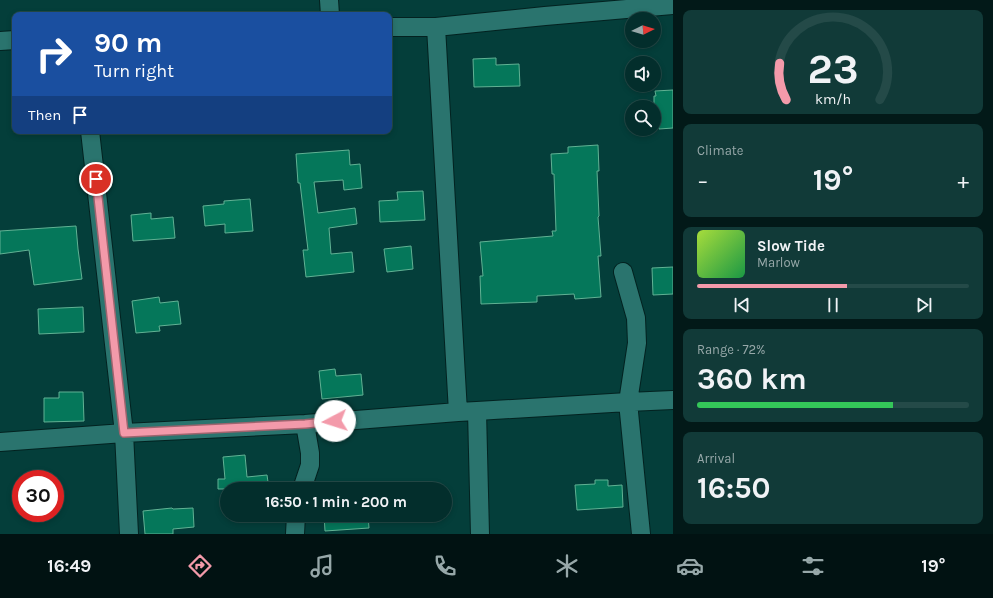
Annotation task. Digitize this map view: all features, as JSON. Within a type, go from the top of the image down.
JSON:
[{"type":"street","points":[[329,0],[330,12]]},
{"type":"street","points":[[392,28],[436,27],[673,5]]},
{"type":"street","points":[[436,27],[458,412]]},
{"type":"street","points":[[0,41],[12,40]]},
{"type":"street","points":[[90,134],[124,433],[129,534]]},
{"type":"street","points":[[623,272],[636,318],[637,343],[628,402],[640,534]]},
{"type":"street","points":[[0,442],[124,433],[305,424],[458,412],[673,400]]},
{"type":"street","points":[[477,411],[480,534]]},
{"type":"street","points":[[304,482],[310,465],[310,453],[305,424]]},
{"type":"street","points":[[295,534],[296,522]]},
{"type":"building","points":[[496,58],[496,65],[519,64],[520,86],[474,87],[473,59]]},
{"type":"building","points":[[673,90],[673,128],[661,129],[661,100],[654,100],[654,96],[656,96],[655,92],[661,92],[661,91]]},
{"type":"building","points":[[598,145],[598,217],[601,256],[598,256],[601,297],[575,299],[574,294],[537,296],[537,302],[481,304],[480,276],[483,276],[480,242],[553,236],[552,231],[556,231],[554,174],[552,174],[551,154],[568,153],[568,147]]},
{"type":"building","points":[[349,150],[350,165],[360,164],[362,188],[344,190],[343,180],[314,182],[318,213],[355,208],[357,224],[329,228],[331,254],[352,252],[354,272],[306,277],[303,250],[308,250],[300,183],[298,183],[296,154]]},
{"type":"building","points":[[423,191],[425,220],[380,222],[379,201],[398,200],[397,192]]},
{"type":"building","points":[[250,199],[253,231],[225,233],[225,224],[205,226],[203,206],[224,204],[224,201]]},
{"type":"building","points":[[151,213],[151,219],[173,217],[175,238],[133,241],[131,215]]},
{"type":"building","points":[[76,226],[82,279],[34,285],[29,250],[0,254],[0,231]]},
{"type":"building","points":[[411,246],[413,269],[387,272],[384,249]]},
{"type":"building","points":[[673,267],[673,294],[653,295],[652,268]]},
{"type":"building","points":[[159,297],[160,303],[178,301],[181,324],[159,326],[160,331],[136,333],[132,301]]},
{"type":"building","points":[[83,307],[84,332],[39,334],[38,309]]},
{"type":"building","points":[[335,369],[336,376],[361,374],[363,395],[322,399],[319,371]]},
{"type":"building","points":[[59,392],[83,392],[84,421],[44,422],[44,398],[59,398]]},
{"type":"building","points":[[245,455],[247,477],[267,475],[268,482],[220,482],[220,489],[218,489],[218,479],[225,479],[223,457]]},
{"type":"building","points":[[595,480],[608,480],[608,486],[622,485],[623,507],[577,510],[575,485],[595,484]]},
{"type":"building","points":[[172,508],[193,508],[194,527],[173,529],[173,534],[145,534],[143,511]]},
{"type":"building","points":[[324,522],[369,522],[369,528],[325,531]]},
{"type":"route","points":[[96,179],[124,433],[305,424],[335,421]]}]
